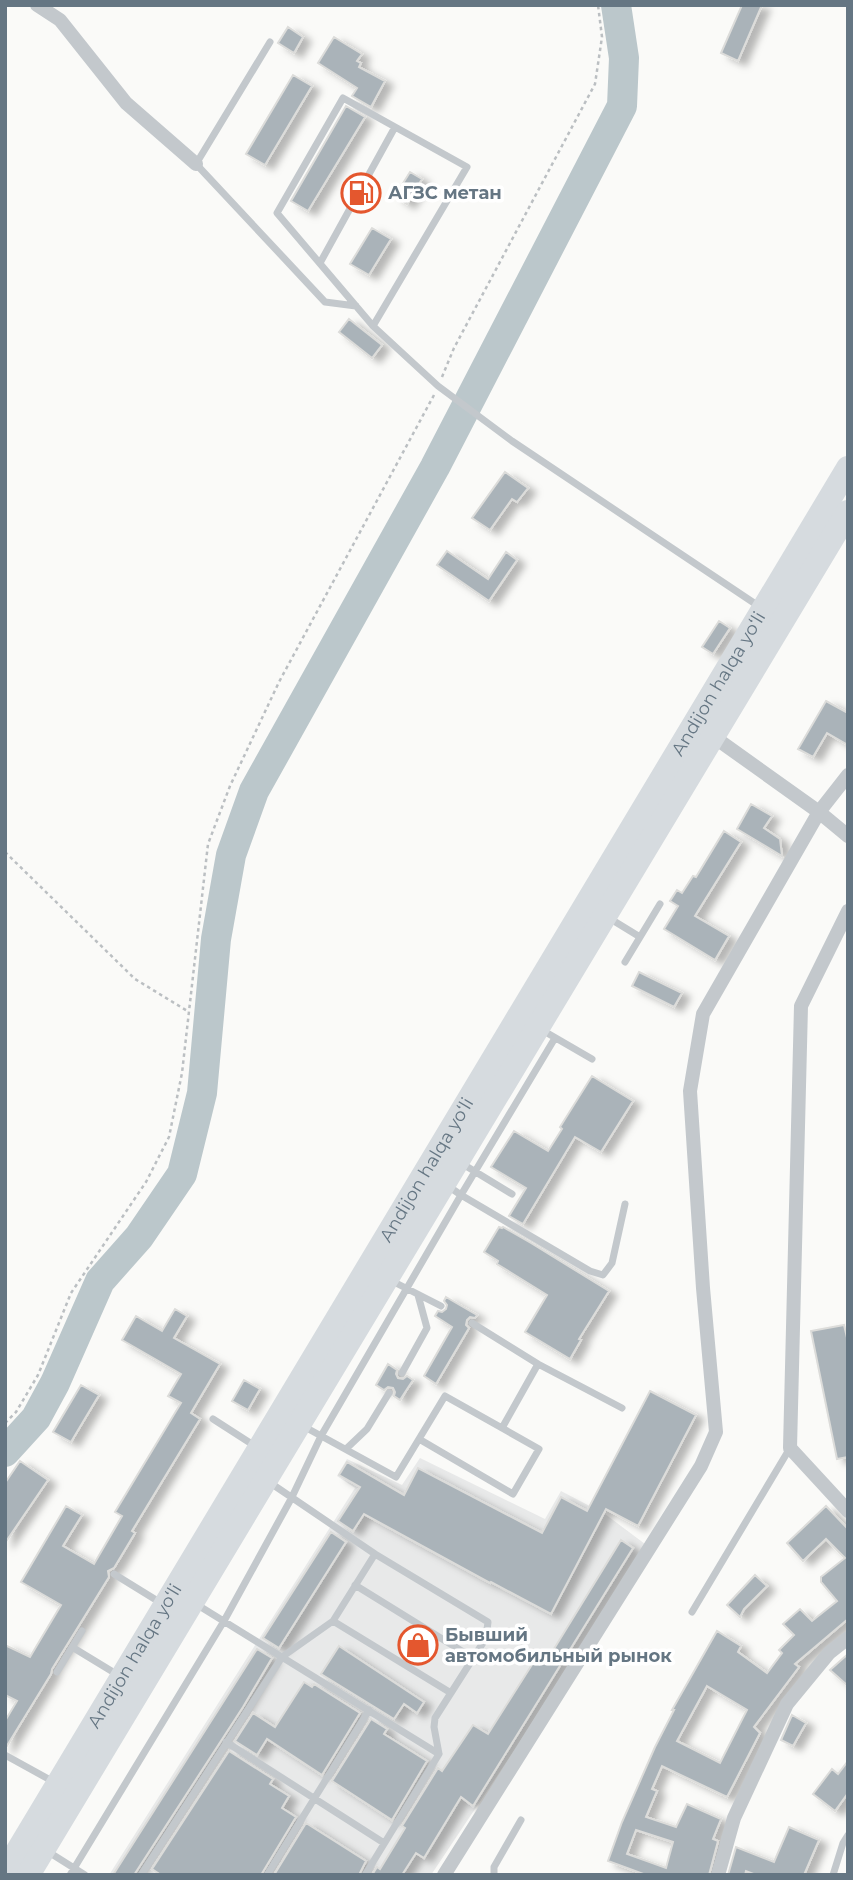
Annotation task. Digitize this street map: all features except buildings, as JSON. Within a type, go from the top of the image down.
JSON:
[{"type":"highway","name":"Andijon halqa yo‘li","points":[[5,1872],[848,468]]},
{"type":"highway","name":"Andijon halqa yo‘li","points":[[28,1875],[299,1424],[397,1283],[547,1033],[606,916],[848,512]]},
{"type":"street","points":[[37,5],[60,20],[126,103],[196,164]]},
{"type":"street","points":[[714,737],[848,836]]},
{"type":"street","points":[[444,1875],[701,1466],[716,1432],[690,1091],[703,1014],[819,812],[848,775]]},
{"type":"street","points":[[848,911],[801,1006],[790,1448],[848,1511]]},
{"type":"street","points":[[718,1875],[734,1818],[787,1704],[829,1653],[848,1638]]},
{"type":"lane","points":[[270,42],[196,164],[325,302],[356,306]]},
{"type":"lane","points":[[373,326],[467,167],[343,98],[277,213],[373,326],[439,387],[512,441],[764,609]]},
{"type":"lane","points":[[320,263],[396,127]]},
{"type":"lane","points":[[625,962],[660,904]]},
{"type":"lane","points":[[606,916],[640,937]]},
{"type":"lane","points":[[547,1033],[592,1059]]},
{"type":"lane","points":[[466,1166],[512,1194]]},
{"type":"lane","points":[[453,1189],[590,1271],[603,1275],[612,1263],[625,1204]]},
{"type":"lane","points":[[72,1871],[224,1621],[291,1499],[397,1283],[441,1306]]},
{"type":"lane","points":[[402,1373],[428,1328],[418,1295]]},
{"type":"lane","points":[[472,1323],[538,1364],[622,1408]]},
{"type":"lane","points":[[502,1428],[538,1364]]},
{"type":"lane","points":[[346,1449],[367,1429],[389,1393]]},
{"type":"lane","points":[[299,1424],[396,1476],[445,1396],[539,1449],[513,1494],[419,1439]]},
{"type":"lane","points":[[213,1419],[259,1448]]},
{"type":"lane","points":[[692,1612],[790,1448]]},
{"type":"lane","points":[[265,1480],[375,1554],[488,1622],[486,1638],[434,1723],[439,1754],[365,1875]]},
{"type":"lane","points":[[831,1492],[848,1498]]},
{"type":"lane","points":[[141,1875],[282,1657],[332,1621],[375,1554]]},
{"type":"lane","points":[[114,1574],[165,1605]]},
{"type":"lane","points":[[355,1585],[473,1658]]},
{"type":"lane","points":[[192,1602],[439,1754]]},
{"type":"lane","points":[[332,1621],[451,1693]]},
{"type":"lane","points":[[57,1672],[82,1631]]},
{"type":"lane","points":[[72,1647],[122,1677]]},
{"type":"lane","points":[[267,1875],[369,1710]]},
{"type":"lane","points":[[226,1742],[384,1843]]},
{"type":"lane","points":[[5,1755],[58,1784]]},
{"type":"lane","points":[[494,1875],[494,1867],[521,1820]]},
{"type":"lane","points":[[833,1875],[848,1835]]},
{"type":"lane","points":[[44,1849],[72,1871],[85,1875]]},
{"type":"path","points":[[5,1423],[16,1412],[38,1375],[71,1293],[146,1182],[169,1137],[182,1073],[208,844],[230,786],[279,682],[439,387],[454,348],[595,84],[602,37],[598,5]]},
{"type":"path","points":[[5,852],[135,979],[189,1013]]},
{"type":"shaded area","name":"Бывший автомобильный рынок","points":[[420,1458],[545,1519],[561,1491],[605,1514],[645,1544],[517,1746],[431,1875],[109,1875],[355,1488],[337,1476],[347,1459],[402,1485]]},
{"type":"waterway","points":[[5,1452],[36,1418],[55,1383],[100,1281],[139,1237],[182,1174],[202,1093],[216,939],[231,855],[254,791],[435,467],[622,106],[624,58],[616,5]]},
{"type":"place","name":"АГЗС метан","points":[[361,193]]},
{"type":"place","name":"Бывший автомобильный рынок","points":[[418,1645]]}]
